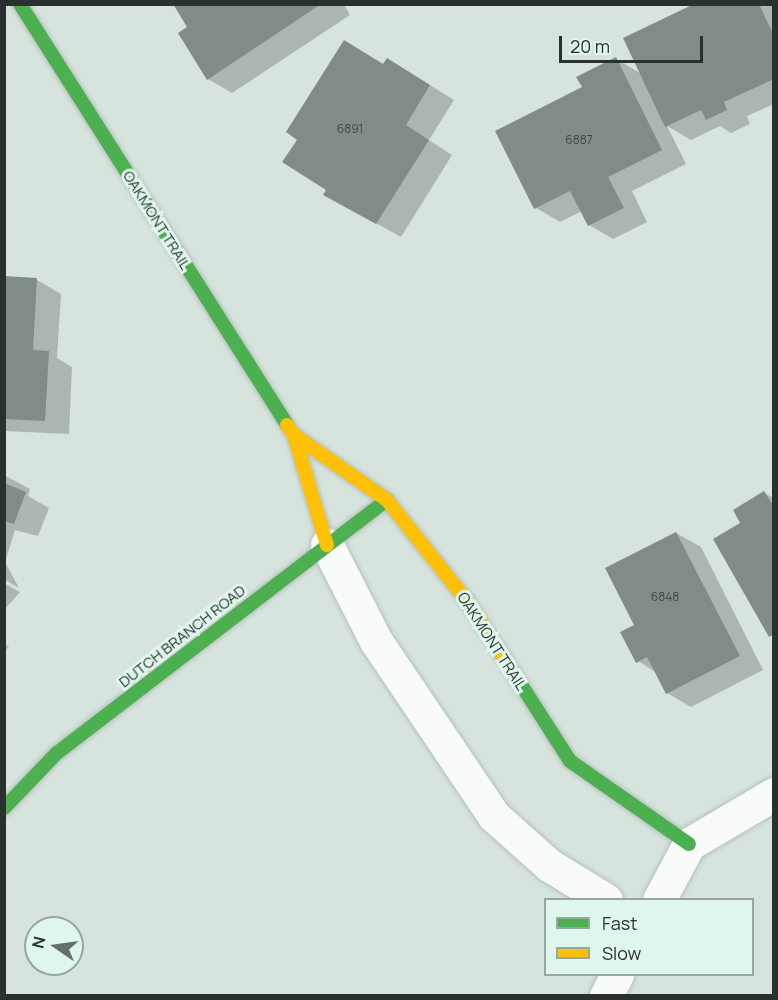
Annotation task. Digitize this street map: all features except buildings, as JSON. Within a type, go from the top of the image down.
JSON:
[{"type":"street","name":"OAKMONT TRAIL","points":[[20,4],[294,435],[327,545],[376,641],[494,816],[549,865],[603,898]]},
{"type":"street","name":"OAKMONT TRAIL","points":[[294,435],[387,500],[467,601],[570,761],[689,844]]},
{"type":"street","name":"DUTCH BRANCH ROAD","points":[[4,808],[57,753],[387,500]]},
{"type":"street","points":[[659,898],[689,844],[774,794]]},
{"type":"street","points":[[606,996],[616,976]]},
{"type":"traffic: fast","points":[[20,4],[287,425]]},
{"type":"traffic: fast","points":[[4,808],[57,753],[387,500]]},
{"type":"traffic: fast","points":[[504,658],[570,761],[689,844]]},
{"type":"traffic: slow","points":[[287,425],[294,435],[327,545]]},
{"type":"traffic: slow","points":[[294,435],[387,500],[467,601],[504,658]]}]
